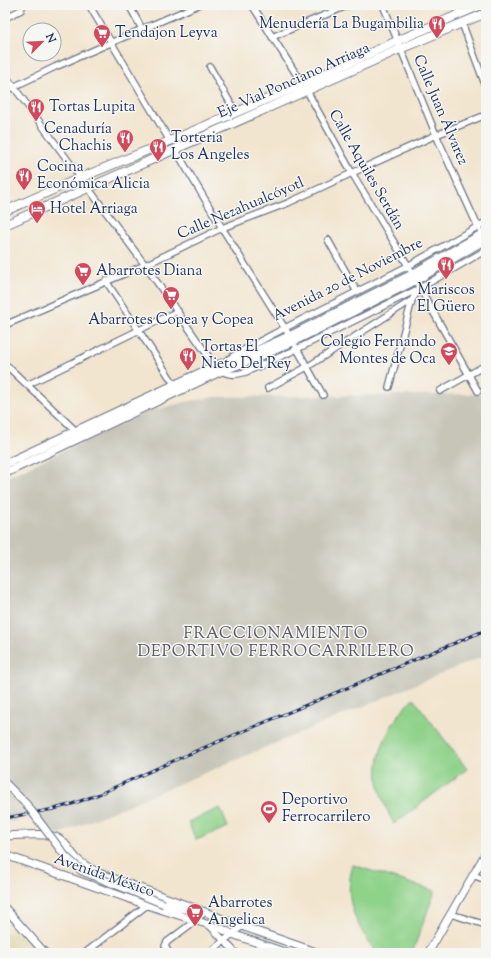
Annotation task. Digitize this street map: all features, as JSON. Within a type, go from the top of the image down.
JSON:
[{"type":"main road","name":"Eje Vial Ponciano Arriaga","points":[[5,225],[175,149],[304,87],[399,45],[481,5]]},
{"type":"main road","name":"Eje Vial Ponciano Arriaga","points":[[399,45],[486,13]]},
{"type":"main road","name":"Eje Vial Ponciano Arriaga","points":[[5,211],[236,112],[304,87]]},
{"type":"main road","name":"Avenida 20 de Noviembre","points":[[5,473],[79,434],[218,368],[253,358],[294,342],[412,273],[483,236]]},
{"type":"main road","name":"Avenida 20 de Noviembre","points":[[218,368],[224,363],[250,354],[294,342]]},
{"type":"main road","name":"Avenida 20 de Noviembre","points":[[5,464],[79,434]]},
{"type":"street","points":[[89,5],[170,141]]},
{"type":"street","points":[[129,5],[142,29]]},
{"type":"street","points":[[5,91],[111,42],[198,5]]},
{"type":"street","name":"Calle Aquiles Serdán","points":[[252,5],[304,87],[412,273],[478,391]]},
{"type":"street","points":[[272,37],[349,5]]},
{"type":"street","name":"Calle Juan Álvarez","points":[[383,5],[436,135],[483,236]]},
{"type":"street","points":[[456,5],[460,14]]},
{"type":"street","points":[[5,18],[21,7]]},
{"type":"street","points":[[462,23],[486,87]]},
{"type":"street","points":[[210,67],[236,112]]},
{"type":"street","points":[[5,74],[218,368]]},
{"type":"street","name":"Calle Nezahualcóyotl","points":[[5,325],[144,265],[222,228],[288,203],[352,172],[486,115]]},
{"type":"street","points":[[175,149],[222,228],[294,342],[323,395]]},
{"type":"street","name":"Avenida 20 de Noviembre","points":[[224,363],[238,353],[284,328],[357,292],[412,273],[483,236],[486,222]]},
{"type":"street","points":[[328,240],[357,292]]},
{"type":"street","name":"Avenida 20 de Noviembre","points":[[294,342],[420,288],[486,250]]},
{"type":"street","points":[[106,281],[177,388]]},
{"type":"street","points":[[390,387],[412,300],[420,288]]},
{"type":"street","points":[[268,388],[307,367],[412,300]]},
{"type":"street","points":[[27,385],[178,311]]},
{"type":"street","points":[[5,364],[79,434]]},
{"type":"street","points":[[440,391],[486,365]]},
{"type":"street","name":"Avenida México","points":[[5,783],[27,806],[66,857],[82,871],[164,904],[178,908],[205,912]]},
{"type":"street","name":"Avenida México","points":[[5,836],[54,836],[60,840],[78,860],[87,867],[99,873],[242,926],[297,949],[319,953]]},
{"type":"street","points":[[428,953],[486,853]]},
{"type":"street","name":"Avenida México","points":[[5,855],[147,905],[222,929],[232,934],[287,953]]},
{"type":"street","points":[[473,875],[486,880]]},
{"type":"street","points":[[86,953],[147,905]]},
{"type":"street","points":[[5,908],[44,953]]},
{"type":"street","name":"Avenida México","points":[[178,908],[195,921]]},
{"type":"street","points":[[169,953],[165,946],[167,942],[205,912]]},
{"type":"street","points":[[451,914],[486,925]]},
{"type":"street","points":[[209,925],[236,953]]},
{"type":"street","points":[[208,953],[242,926]]},
{"type":"shaded area","points":[[486,394],[486,655],[59,834],[32,819],[30,820],[28,817],[18,818],[18,821],[5,822],[5,478],[149,411],[185,402],[215,397]]},
{"type":"shaded area","points":[[5,930],[8,934],[10,931],[15,930],[25,936],[27,935],[42,953],[5,953]]},
{"type":"green space","points":[[413,698],[467,769],[394,824],[383,801],[379,787],[378,762],[385,739],[397,717]]},
{"type":"green space","points":[[220,808],[228,827],[196,840],[188,822]]},
{"type":"green space","points":[[353,865],[435,891],[412,953],[377,953],[365,937],[356,919],[350,900],[350,878]]},
{"type":"railway","points":[[5,818],[54,809],[97,795],[189,754],[486,630]]},
{"type":"place","name":"Menudería La Bugambilia","points":[[437,39]]},
{"type":"place","name":"Tendajon Leyva","points":[[102,48]]},
{"type":"place","name":"Tortas Lupita","points":[[36,122]]},
{"type":"place","name":"Cenaduría Chachis","points":[[125,153]]},
{"type":"place","name":"Torteria Los Angeles","points":[[158,162]]},
{"type":"place","name":"Cocina Económica Alicia","points":[[24,191]]},
{"type":"place","name":"Hotel Arriaga","points":[[37,224]]},
{"type":"place","name":"Mariscos El Güero","points":[[446,280]]},
{"type":"place","name":"Abarrotes Diana","points":[[83,286]]},
{"type":"place","name":"Abarrotes Copea y Copea","points":[[171,310]]},
{"type":"place","name":"Colegio Fernando Montes de Oca","points":[[449,366]]},
{"type":"place","name":"Tortas El Nieto Del Rey","points":[[188,371]]},
{"type":"place","name":"Deportivo Ferrocarrilero","points":[[269,824]]},
{"type":"place","name":"Abarrotes Angelica","points":[[195,927]]},
{"type":"district","name":"FRACCIONAMIENTO DEPORTIVO FERROCARRILERO","points":[[276,643]]}]
